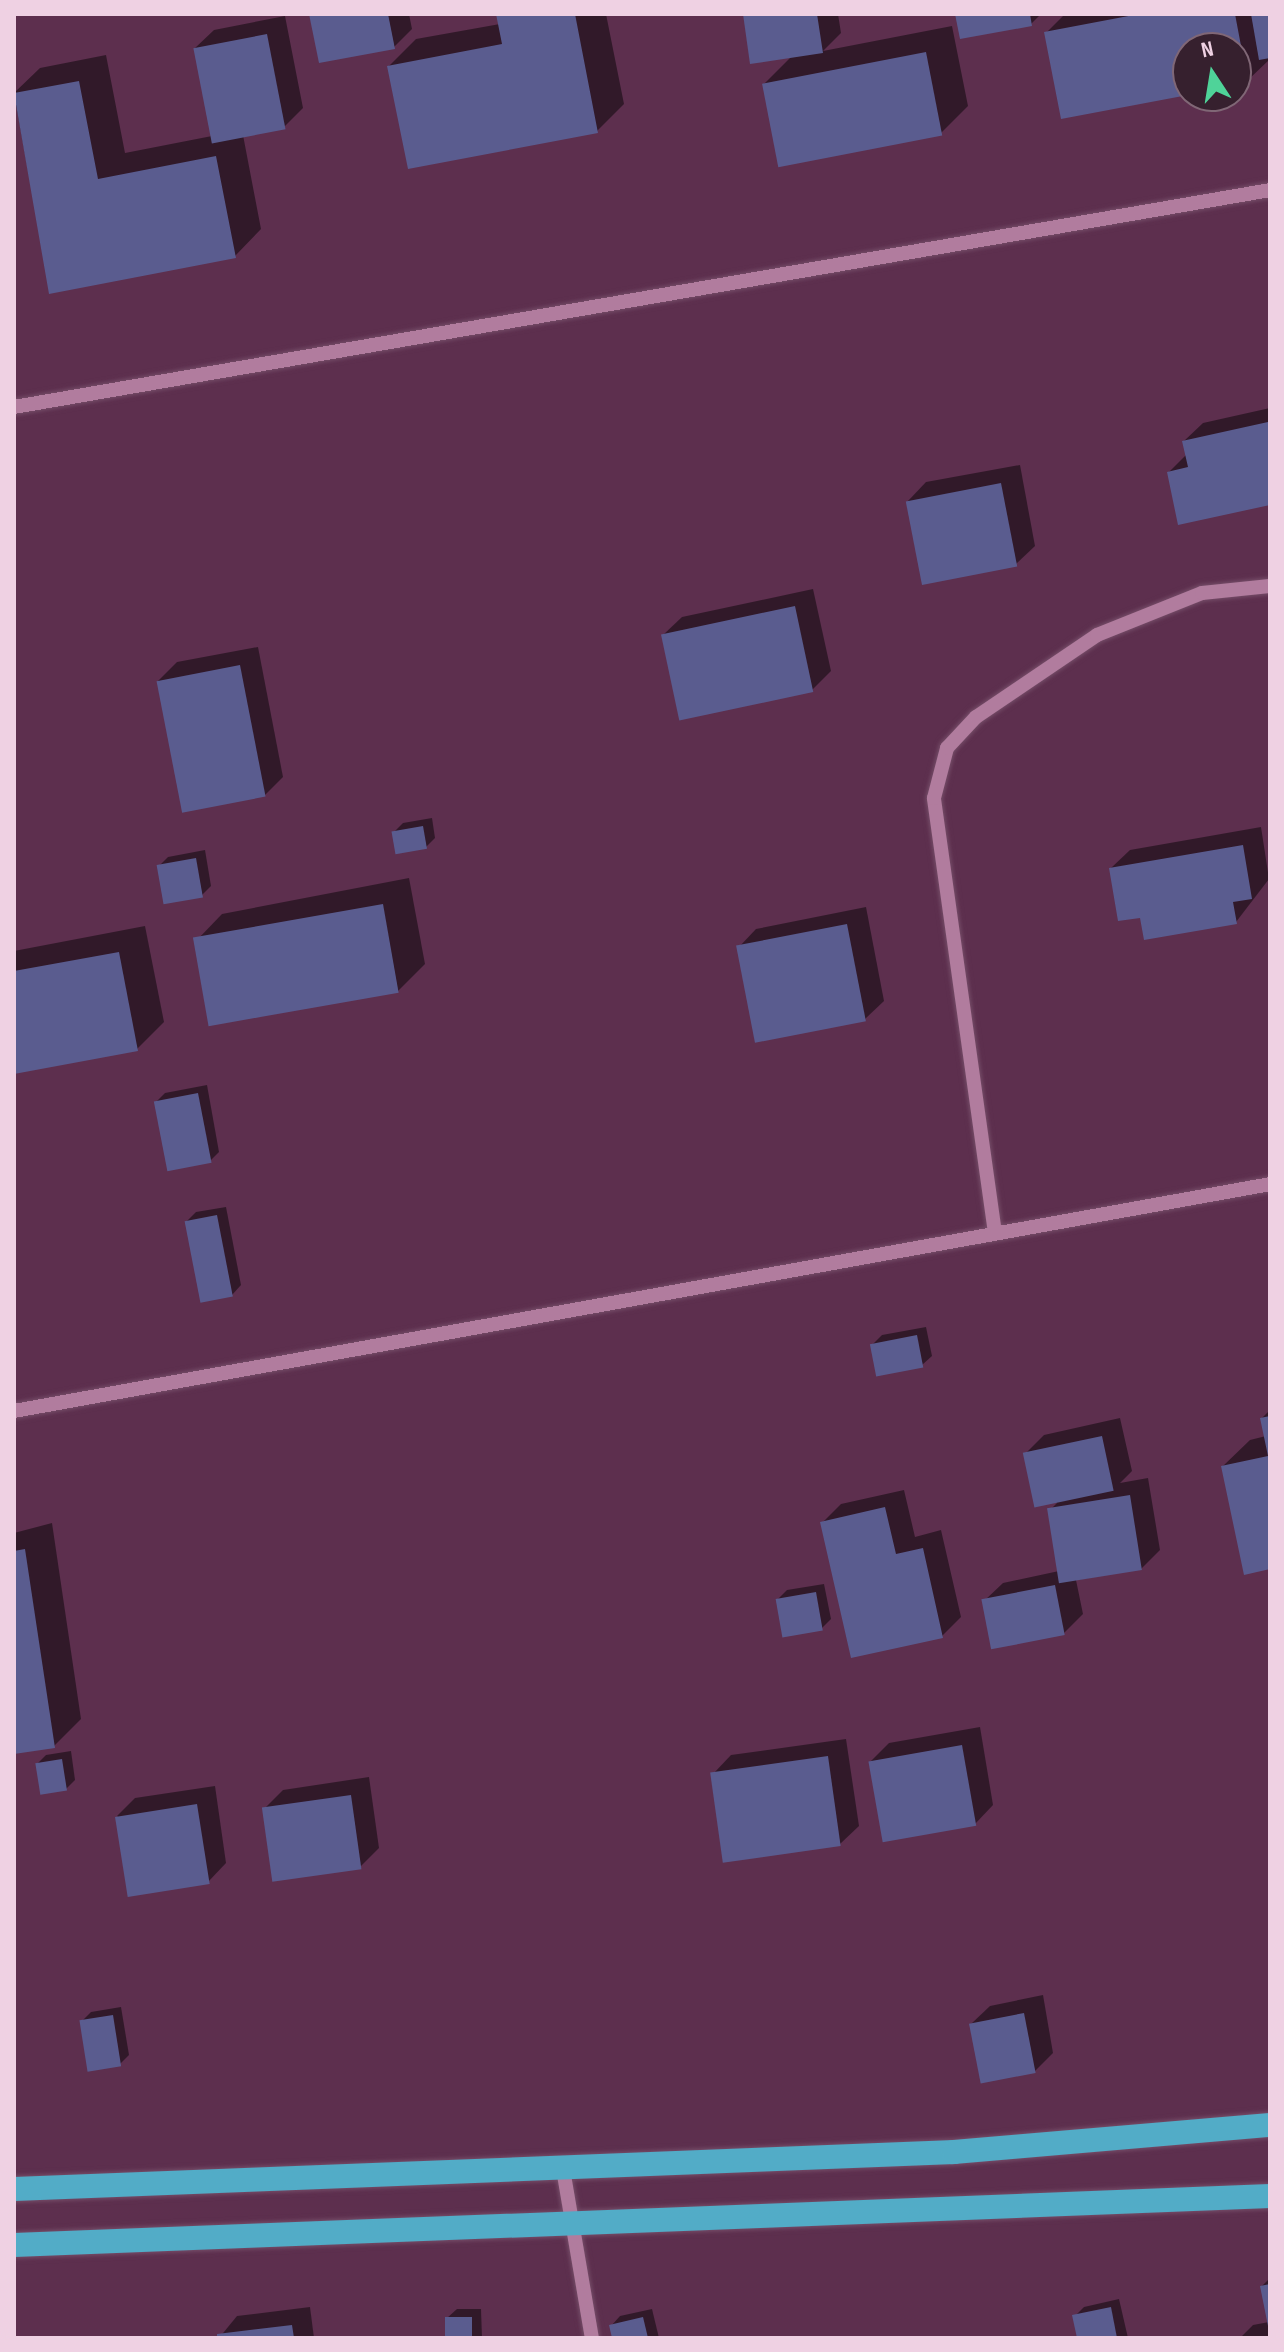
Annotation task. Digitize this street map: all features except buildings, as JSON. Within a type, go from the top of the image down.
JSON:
[{"type":"highway","points":[[14,2189],[954,2152],[1270,2125]]},
{"type":"highway","points":[[14,2245],[1270,2196]]},
{"type":"street","points":[[14,407],[1270,190]]},
{"type":"street","points":[[995,1233],[934,798],[947,748],[997,701],[1097,635],[1202,593],[1270,586]]},
{"type":"street","points":[[14,1411],[1270,1184]]},
{"type":"street","points":[[563,2169],[592,2338]]}]
